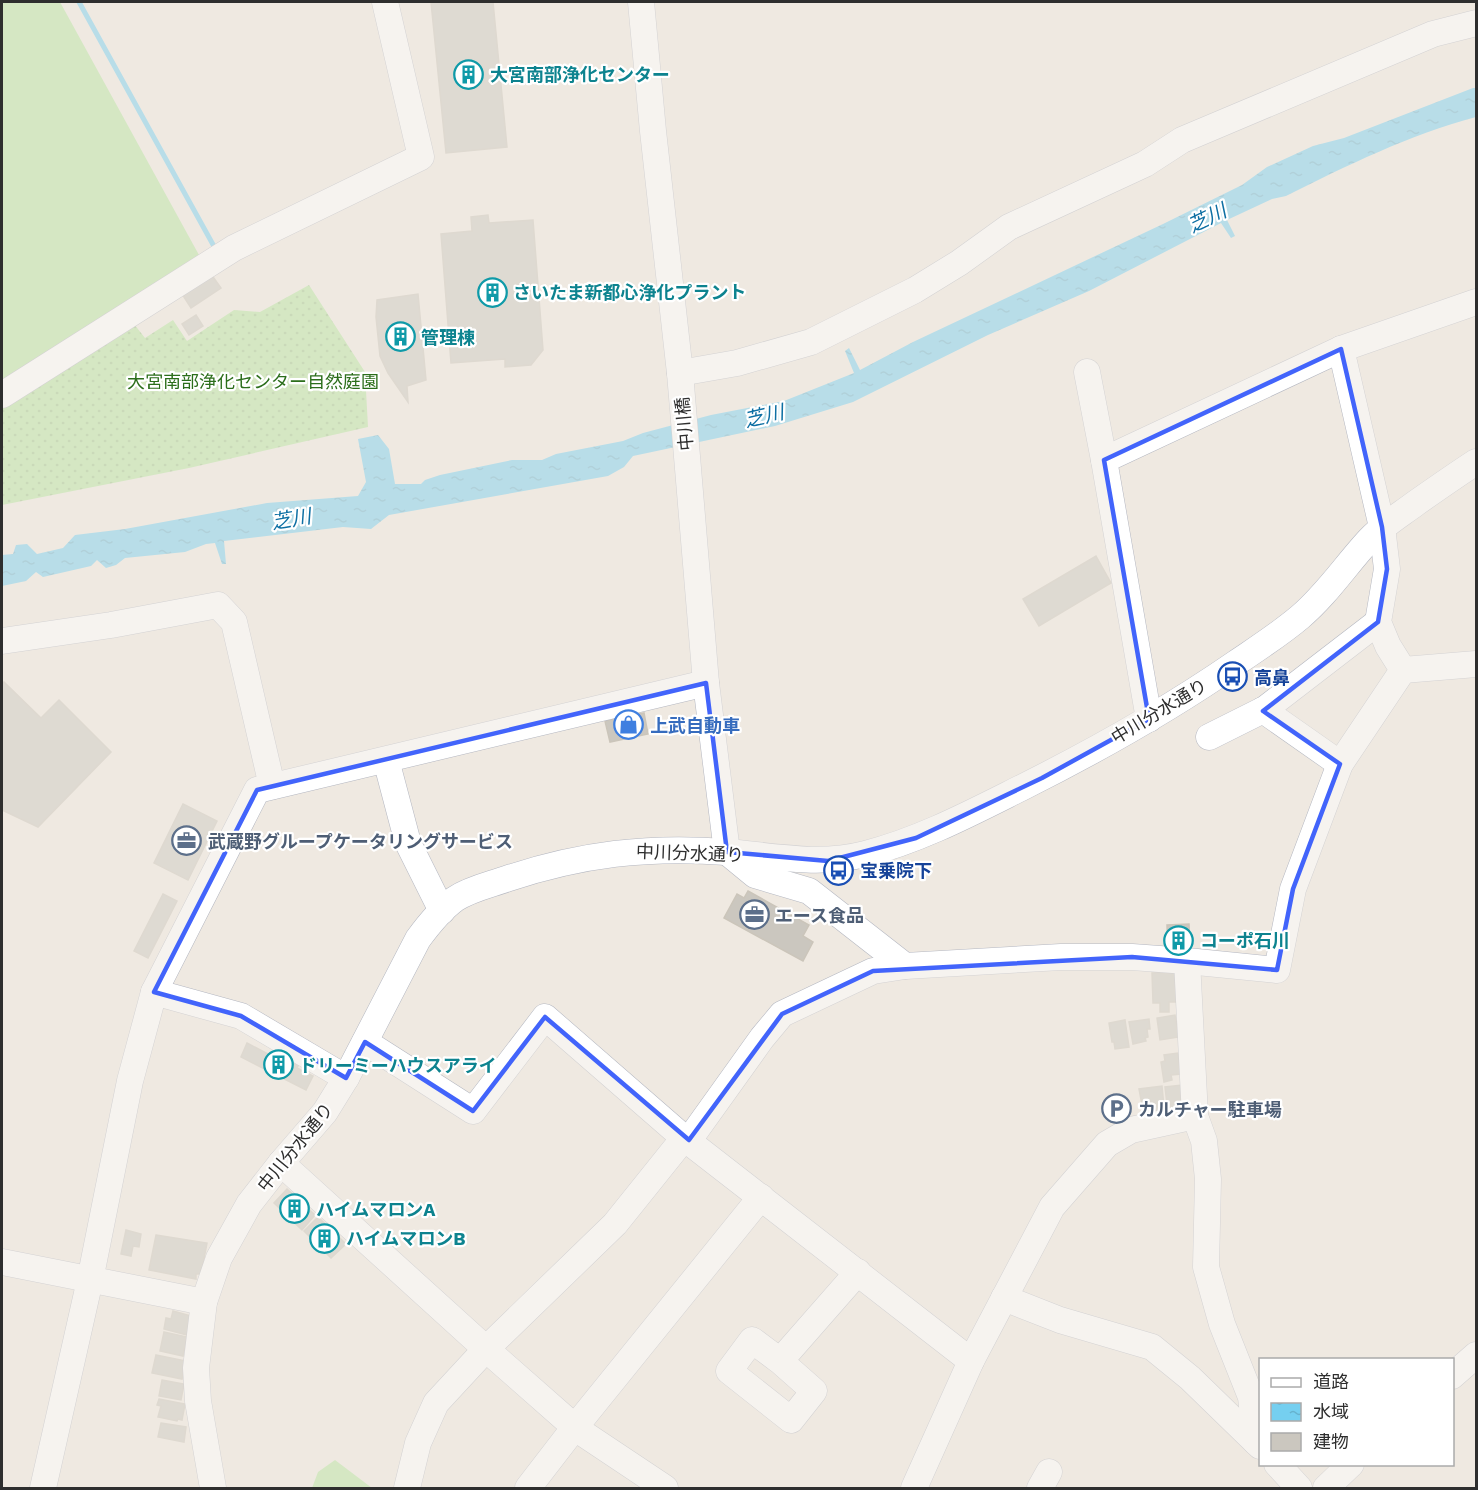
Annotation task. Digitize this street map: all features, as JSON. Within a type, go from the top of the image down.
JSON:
[{"type":"street","points":[[2,395],[234,248],[421,157],[385,2]]},
{"type":"street","name":"中川橋","points":[[641,2],[652,131],[680,377],[706,683],[727,852]]},
{"type":"street","points":[[680,377],[811,342],[915,290],[959,263],[1009,227],[1145,164],[1182,140],[1433,34],[1476,23]]},
{"type":"street","points":[[1104,460],[1341,349],[1476,302]]},
{"type":"street","points":[[1341,349],[1382,527],[1387,569],[1378,622],[1388,646],[1403,670]]},
{"type":"street","points":[[1087,372],[1149,719]]},
{"type":"street","name":"中川分水通り","points":[[213,1488],[198,1401],[198,1342],[204,1302],[219,1258],[249,1204],[325,1112],[346,1078],[418,939],[442,911],[456,899],[473,890],[539,868],[590,856],[621,852],[655,849],[727,852],[785,859],[828,861],[889,848],[974,812],[1119,737],[1205,685],[1300,616],[1328,591],[1382,527],[1476,462]]},
{"type":"street","points":[[2,641],[111,625],[218,605],[234,622],[272,786]]},
{"type":"street","points":[[1209,737],[1263,710],[1378,622]]},
{"type":"street","points":[[1403,670],[1476,663]]},
{"type":"street","points":[[407,1488],[418,1443],[436,1403],[486,1349],[615,1224],[687,1139],[782,1014],[873,971],[905,966],[1061,957],[1132,957],[1277,970],[1293,889],[1340,764],[1403,670]]},
{"type":"street","points":[[43,1488],[90,1280],[130,1081],[154,992],[257,789],[706,683]]},
{"type":"street","points":[[1263,710],[1340,764]]},
{"type":"street","points":[[386,760],[408,843],[442,911]]},
{"type":"street","points":[[727,852],[755,875],[809,891],[905,966]]},
{"type":"street","points":[[1187,961],[1195,1116],[1204,1141],[1208,1179],[1206,1267],[1222,1324],[1251,1397],[1258,1445]]},
{"type":"street","points":[[154,992],[241,1016],[346,1078]]},
{"type":"street","points":[[365,1042],[472,1110],[545,1017],[687,1139],[971,1361]]},
{"type":"street","points":[[914,1488],[971,1361],[1052,1207],[1107,1143],[1131,1130],[1195,1116]]},
{"type":"street","points":[[281,1163],[575,1427],[665,1488]]},
{"type":"street","points":[[528,1488],[761,1197]]},
{"type":"street","points":[[2,1262],[204,1302]]},
{"type":"street","points":[[780,1361],[858,1272]]},
{"type":"street","points":[[1004,1299],[1060,1320],[1152,1347],[1190,1378],[1258,1445]]},
{"type":"street","points":[[1454,1374],[1476,1355]]},
{"type":"street","points":[[1279,1466],[1299,1488]]},
{"type":"street","points":[[1326,1488],[1349,1466]]},
{"type":"highlighted area","points":[[1341,349],[1382,527],[1387,569],[1378,622],[1263,711],[1340,764],[1293,889],[1277,970],[1132,957],[873,971],[782,1014],[689,1140],[545,1017],[473,1111],[365,1042],[346,1078],[241,1016],[154,992],[257,790],[706,683],[727,852],[828,861],[916,838],[1042,778],[1149,719],[1104,460]]},
{"type":"green space","points":[[2,2],[60,2],[199,255],[2,380]]},
{"type":"green space","name":"大宮南部浄化センター自然庭園","points":[[309,285],[365,372],[368,427],[189,468],[2,505],[2,407],[134,324],[145,338],[173,320],[187,341],[234,310],[260,312]]},
{"type":"green space","points":[[335,1460],[372,1488],[312,1488],[318,1472]]},
{"type":"water","name":"芝川","points":[[1476,88],[1476,117],[1403,142],[1286,196],[1272,199],[1227,220],[1235,236],[1231,238],[1221,223],[1089,291],[988,335],[853,402],[775,426],[633,456],[624,467],[608,476],[389,515],[371,529],[343,527],[224,541],[226,564],[222,564],[215,543],[185,552],[125,558],[116,565],[106,568],[97,560],[91,566],[43,577],[36,572],[26,581],[2,586],[2,555],[13,554],[16,545],[27,544],[37,554],[63,548],[75,535],[125,529],[267,503],[358,496],[366,482],[358,439],[378,435],[389,449],[395,484],[421,484],[425,480],[440,475],[512,460],[542,460],[556,454],[623,441],[643,433],[711,415],[784,401],[854,373],[845,351],[849,348],[860,370],[913,342],[1242,185],[1267,167],[1313,146],[1344,138]]},
{"type":"building","name":"大宮南部浄化センター","points":[[431,2],[493,2],[507,147],[446,153]]},
{"type":"building","name":"さいたま新都心浄化プラント","points":[[488,215],[489,223],[533,220],[543,350],[531,365],[505,367],[505,359],[451,363],[441,234],[472,231],[471,217]]},
{"type":"building","points":[[211,274],[221,288],[191,308],[182,294]]},
{"type":"building","name":"管理棟","points":[[418,294],[426,380],[407,386],[408,402],[388,373],[380,356],[376,317],[377,300]]},
{"type":"building","points":[[196,315],[203,326],[189,335],[182,324]]},
{"type":"building","points":[[1096,556],[1111,583],[1039,626],[1023,599]]},
{"type":"building","points":[[4,682],[41,718],[59,700],[111,752],[38,827],[2,810],[2,685]]},
{"type":"building","points":[[644,713],[648,734],[610,742],[605,721]]},
{"type":"building","points":[[183,804],[217,821],[188,880],[154,863]]},
{"type":"building","points":[[748,891],[809,925],[803,936],[813,942],[803,961],[724,918],[737,894],[744,898]]},
{"type":"building","points":[[163,894],[177,901],[148,958],[134,951]]},
{"type":"building","name":"コーポ石川","points":[[1189,924],[1190,955],[1168,955],[1167,925]]},
{"type":"building","points":[[1179,972],[1180,1002],[1169,1002],[1169,1012],[1160,1012],[1160,1003],[1153,1003],[1152,973]]},
{"type":"building","points":[[1175,1015],[1179,1037],[1160,1040],[1157,1018]]},
{"type":"building","points":[[1149,1019],[1150,1029],[1147,1029],[1146,1041],[1133,1044],[1129,1022]]},
{"type":"building","points":[[1125,1020],[1129,1047],[1115,1049],[1109,1023]]},
{"type":"building","name":"ドリーミーハウスアライ","points":[[247,1043],[285,1063],[290,1057],[300,1062],[297,1068],[313,1076],[306,1090],[241,1057]]},
{"type":"building","points":[[1178,1053],[1181,1074],[1171,1075],[1172,1080],[1164,1082],[1161,1062],[1165,1061],[1164,1055]]},
{"type":"building","points":[[1182,1085],[1185,1111],[1168,1113],[1165,1087]]},
{"type":"building","points":[[1162,1086],[1165,1118],[1145,1121],[1139,1089]]},
{"type":"building","name":"ハイムマロンA","points":[[287,1189],[315,1215],[302,1230],[274,1203]]},
{"type":"building","name":"ハイムマロンB","points":[[318,1217],[346,1244],[331,1258],[304,1231]]},
{"type":"building","points":[[126,1230],[141,1234],[139,1247],[133,1246],[131,1256],[121,1254]]},
{"type":"building","points":[[156,1235],[207,1243],[201,1274],[196,1274],[196,1279],[149,1270]]},
{"type":"building","points":[[173,1311],[191,1316],[187,1335],[164,1329],[166,1318],[171,1319]]},
{"type":"building","points":[[164,1332],[187,1337],[183,1356],[160,1351]]},
{"type":"building","points":[[156,1355],[186,1361],[182,1379],[152,1373]]},
{"type":"building","points":[[162,1380],[184,1384],[181,1400],[159,1396]]},
{"type":"building","points":[[159,1399],[185,1404],[182,1420],[158,1417],[161,1406],[157,1405]]},
{"type":"building","points":[[161,1423],[186,1427],[184,1442],[158,1437]]},
{"type":"waterway","points":[[79,2],[216,250]]},
{"type":"place","name":"大宮南部浄化センター","points":[[469,74]]},
{"type":"place","name":"さいたま新都心浄化プラント","points":[[492,292]]},
{"type":"place","name":"管理棟","points":[[400,337]]},
{"type":"place","name":"高鼻","points":[[1233,677]]},
{"type":"place","name":"上武自動車","points":[[629,725]]},
{"type":"place","name":"武蔵野グループケータリングサービス","points":[[187,841]]},
{"type":"place","name":"宝乗院下","points":[[839,870]]},
{"type":"place","name":"エース食品","points":[[754,915]]},
{"type":"place","name":"コーポ石川","points":[[1179,940]]},
{"type":"place","name":"ドリーミーハウスアライ","points":[[278,1065]]},
{"type":"place","name":"カルチャー駐車場","points":[[1117,1109]]},
{"type":"place","name":"ハイムマロンA","points":[[295,1209]]},
{"type":"place","name":"ハイムマロンB","points":[[325,1238]]}]
